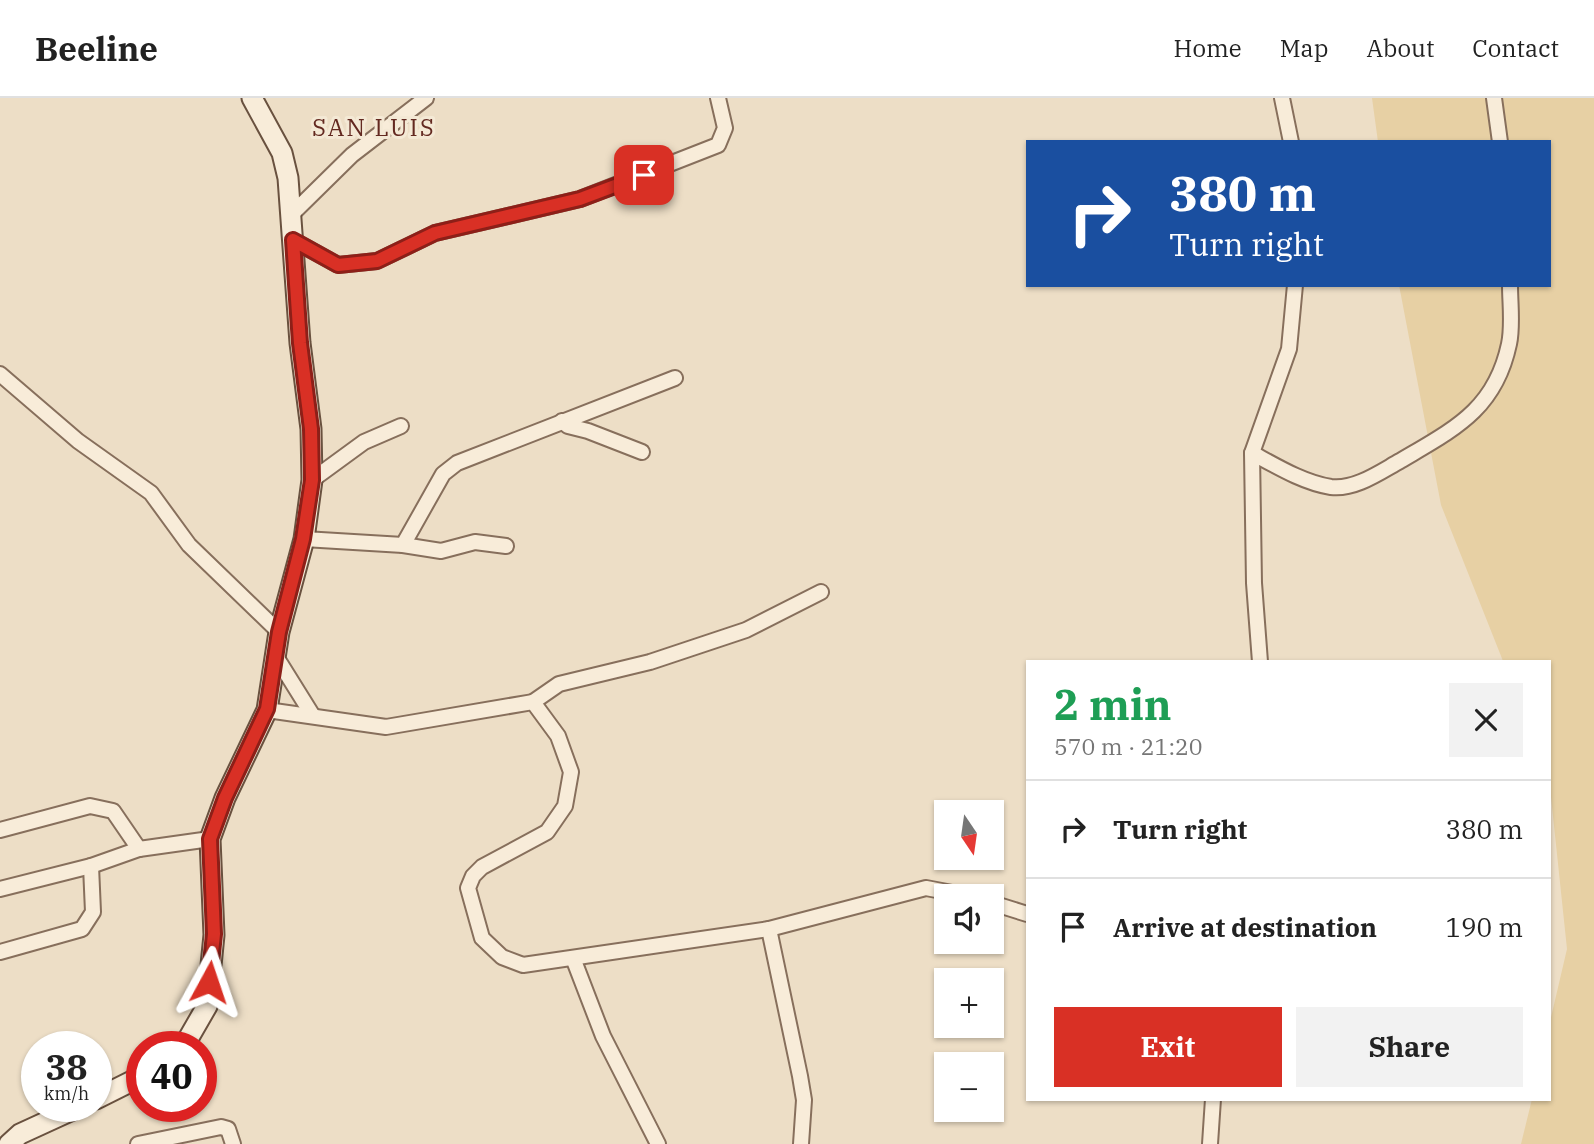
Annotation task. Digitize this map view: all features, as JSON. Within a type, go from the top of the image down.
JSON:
[{"type":"street","points":[[193,1031],[207,1006],[214,934],[210,839],[225,798],[267,709],[279,632],[303,539],[312,480],[311,429],[300,343],[292,214],[282,153],[252,98]]},
{"type":"street","points":[[292,214],[352,155],[426,98]]},
{"type":"street","points":[[293,240],[338,265],[377,261],[435,233],[580,199],[718,145],[724,128],[718,98]]},
{"type":"street","points":[[1282,98],[1291,140]]},
{"type":"street","points":[[1494,98],[1500,140]]},
{"type":"street","points":[[1260,660],[1254,570],[1252,453],[1289,349],[1295,287]]},
{"type":"street","points":[[1252,453],[1281,469],[1331,487],[1349,486],[1374,476],[1429,444],[1475,414],[1497,382],[1510,342],[1510,287]]},
{"type":"street","points":[[0,374],[78,441],[151,493],[189,545],[279,632]]},
{"type":"street","points":[[404,545],[443,474],[450,468],[675,378]]},
{"type":"street","points":[[562,421],[642,452]]},
{"type":"street","points":[[312,480],[364,442],[401,426]]},
{"type":"street","points":[[303,539],[404,545],[441,551],[475,542],[506,546]]},
{"type":"street","points":[[267,709],[386,727],[533,702],[559,684],[650,662],[746,630],[821,592]]},
{"type":"street","points":[[275,655],[313,716]]},
{"type":"street","points":[[533,702],[558,736],[571,772],[565,806],[547,832],[482,867],[473,876],[468,888],[482,938],[502,957],[523,965],[769,929],[926,888],[934,890]]},
{"type":"street","points":[[0,830],[90,806],[113,811],[139,849]]},
{"type":"street","points":[[0,889],[91,866],[139,849],[210,839]]},
{"type":"street","points":[[0,952],[82,929],[93,912],[91,866]]},
{"type":"street","points":[[1004,907],[1026,914]]},
{"type":"street","points":[[769,929],[800,1076],[803,1100],[801,1144]]},
{"type":"street","points":[[573,958],[603,1036],[658,1144]]},
{"type":"street","points":[[1210,1144],[1213,1101]]},
{"type":"street","points":[[9,1144],[20,1134],[46,1122]]},
{"type":"street","points":[[138,1144],[221,1127],[228,1129],[233,1144]]},
{"type":"sand","points":[[1372,98],[1594,98],[1594,1144],[1521,1144],[1532,1101],[1551,1101],[1551,1017],[1567,949],[1551,797],[1551,660],[1503,660],[1441,505],[1399,287],[1551,287],[1551,140],[1378,140]]},
{"type":"district","name":"SAN LUIS","points":[[374,127]]},
{"type":"route","points":[[209,982],[214,934],[210,839],[225,798],[267,709],[279,632],[303,539],[312,480],[311,429],[300,343],[293,240],[338,265],[377,261],[435,233],[580,199],[644,175]]}]
